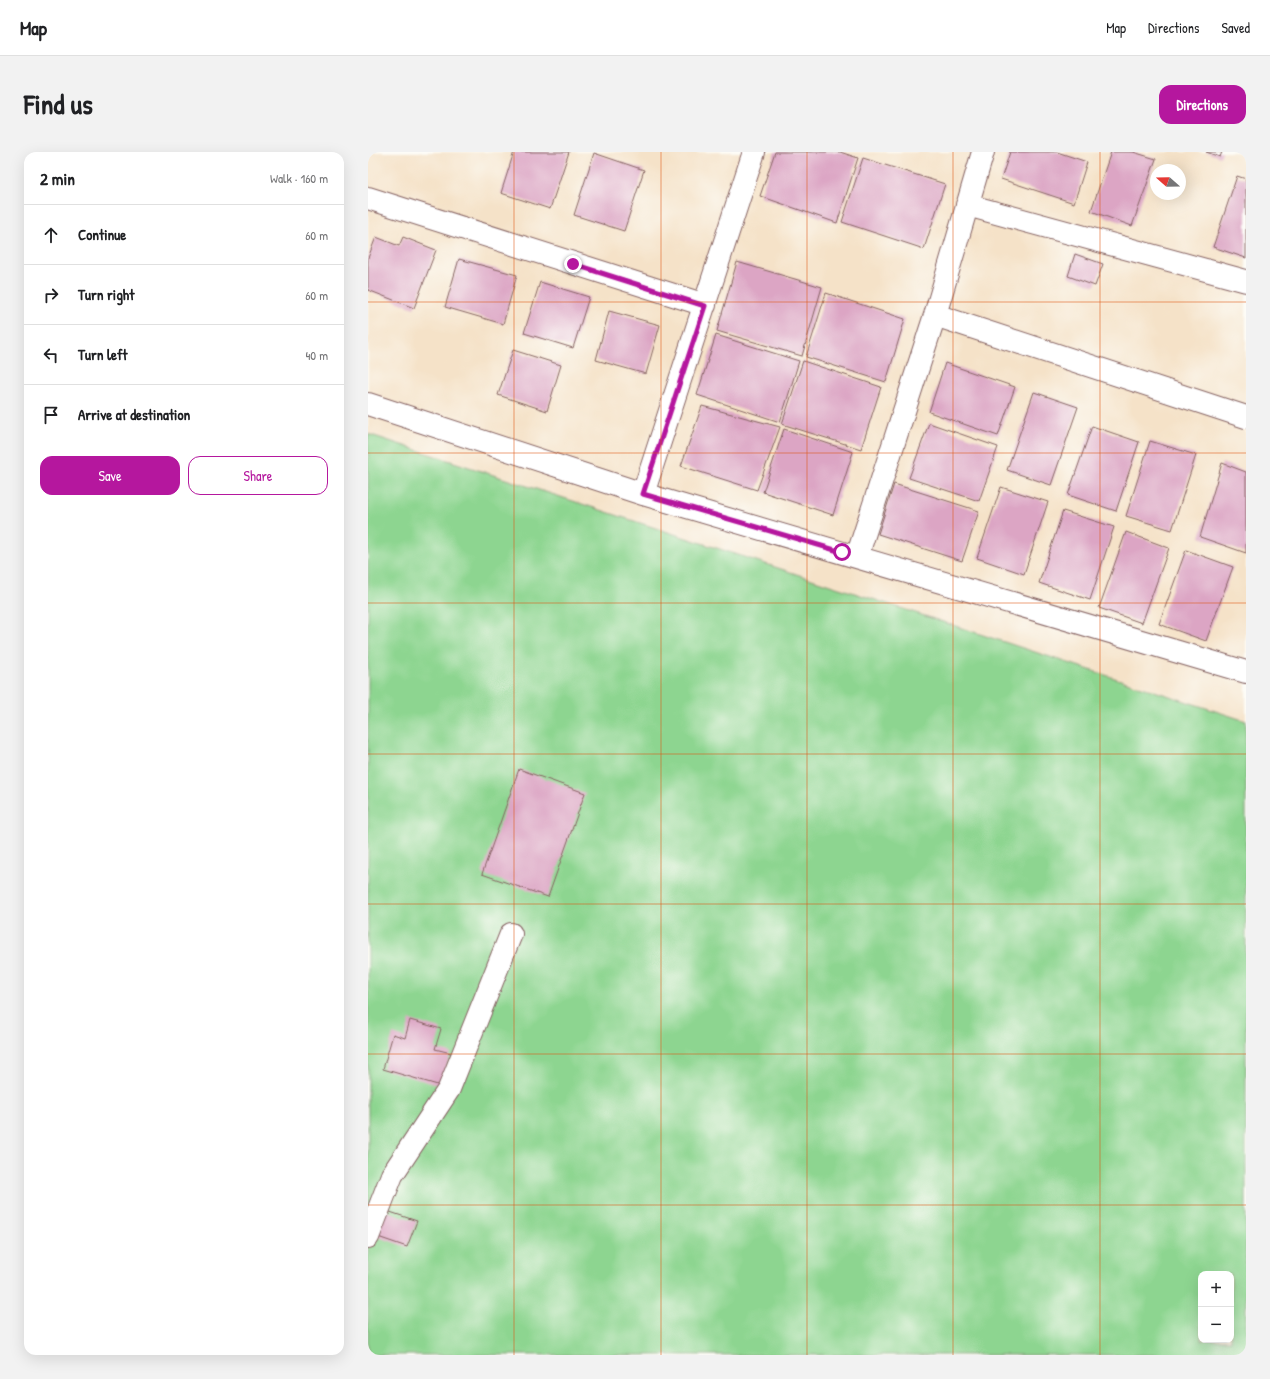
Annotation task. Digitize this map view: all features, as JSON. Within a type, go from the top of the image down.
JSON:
[{"type":"street","points":[[643,494],[754,152]]},
{"type":"street","points":[[857,556],[936,315],[983,152]]},
{"type":"street","points":[[368,198],[705,306]]},
{"type":"street","points":[[967,205],[1246,281]]},
{"type":"street","points":[[936,315],[1246,417]]},
{"type":"street","points":[[368,404],[643,494],[1246,672]]},
{"type":"street","points":[[368,1237],[392,1175],[449,1089],[511,934]]},
{"type":"green space","points":[[368,434],[1246,721],[1246,1355],[368,1355]]},
{"type":"building","points":[[514,152],[569,152],[550,209],[501,193]]},
{"type":"building","points":[[775,152],[840,152],[858,158],[837,223],[760,196]]},
{"type":"building","points":[[1010,152],[1057,152],[1087,162],[1074,203],[1001,179]]},
{"type":"building","points":[[1111,152],[1133,152],[1156,159],[1154,164],[1150,164],[1150,176],[1132,226],[1091,211]]},
{"type":"building","points":[[1206,152],[1222,152],[1220,157]]},
{"type":"building","points":[[594,153],[644,170],[624,231],[574,215]]},
{"type":"building","points":[[863,158],[945,184],[924,249],[842,222]]},
{"type":"building","points":[[1237,176],[1246,179],[1246,258],[1213,247]]},
{"type":"building","points":[[376,237],[399,246],[403,237],[436,250],[414,308],[368,290],[368,258]]},
{"type":"building","points":[[1075,254],[1103,264],[1095,286],[1068,276]]},
{"type":"building","points":[[459,259],[517,275],[503,324],[445,307]]},
{"type":"building","points":[[737,262],[822,287],[802,356],[717,331]]},
{"type":"building","points":[[540,282],[589,297],[573,348],[524,333]]},
{"type":"building","points":[[826,293],[905,319],[886,382],[806,357]]},
{"type":"building","points":[[609,311],[660,325],[646,374],[596,360]]},
{"type":"building","points":[[716,335],[799,361],[780,422],[697,395]]},
{"type":"building","points":[[513,350],[561,365],[547,411],[498,395]]},
{"type":"building","points":[[803,361],[881,387],[861,449],[782,424]]},
{"type":"building","points":[[945,363],[1015,387],[998,436],[929,412]]},
{"type":"building","points":[[1034,392],[1078,407],[1051,485],[1007,470]]},
{"type":"building","points":[[702,406],[780,427],[757,490],[681,466]]},
{"type":"building","points":[[929,423],[998,447],[979,501],[909,478]]},
{"type":"building","points":[[1092,426],[1139,442],[1116,511],[1068,495]]},
{"type":"building","points":[[784,429],[853,452],[833,515],[763,492]]},
{"type":"building","points":[[1150,441],[1196,455],[1172,530],[1126,516]]},
{"type":"building","points":[[1222,463],[1246,472],[1246,553],[1200,537]]},
{"type":"building","points":[[894,484],[979,511],[962,561],[878,534]]},
{"type":"building","points":[[1001,487],[1048,502],[1024,574],[977,558]]},
{"type":"building","points":[[1063,511],[1114,527],[1090,600],[1039,583]]},
{"type":"building","points":[[1126,532],[1169,548],[1142,623],[1099,608]]},
{"type":"building","points":[[1186,550],[1233,567],[1206,641],[1159,624]]},
{"type":"building","points":[[519,769],[585,793],[548,897],[482,874]]},
{"type":"building","points":[[410,1020],[441,1029],[435,1049],[451,1053],[441,1086],[383,1069],[393,1034],[405,1038]]},
{"type":"building","points":[[384,1210],[417,1221],[407,1247],[375,1236]]},
{"type":"route","points":[[573,264],[705,306],[643,494],[842,552]]}]
